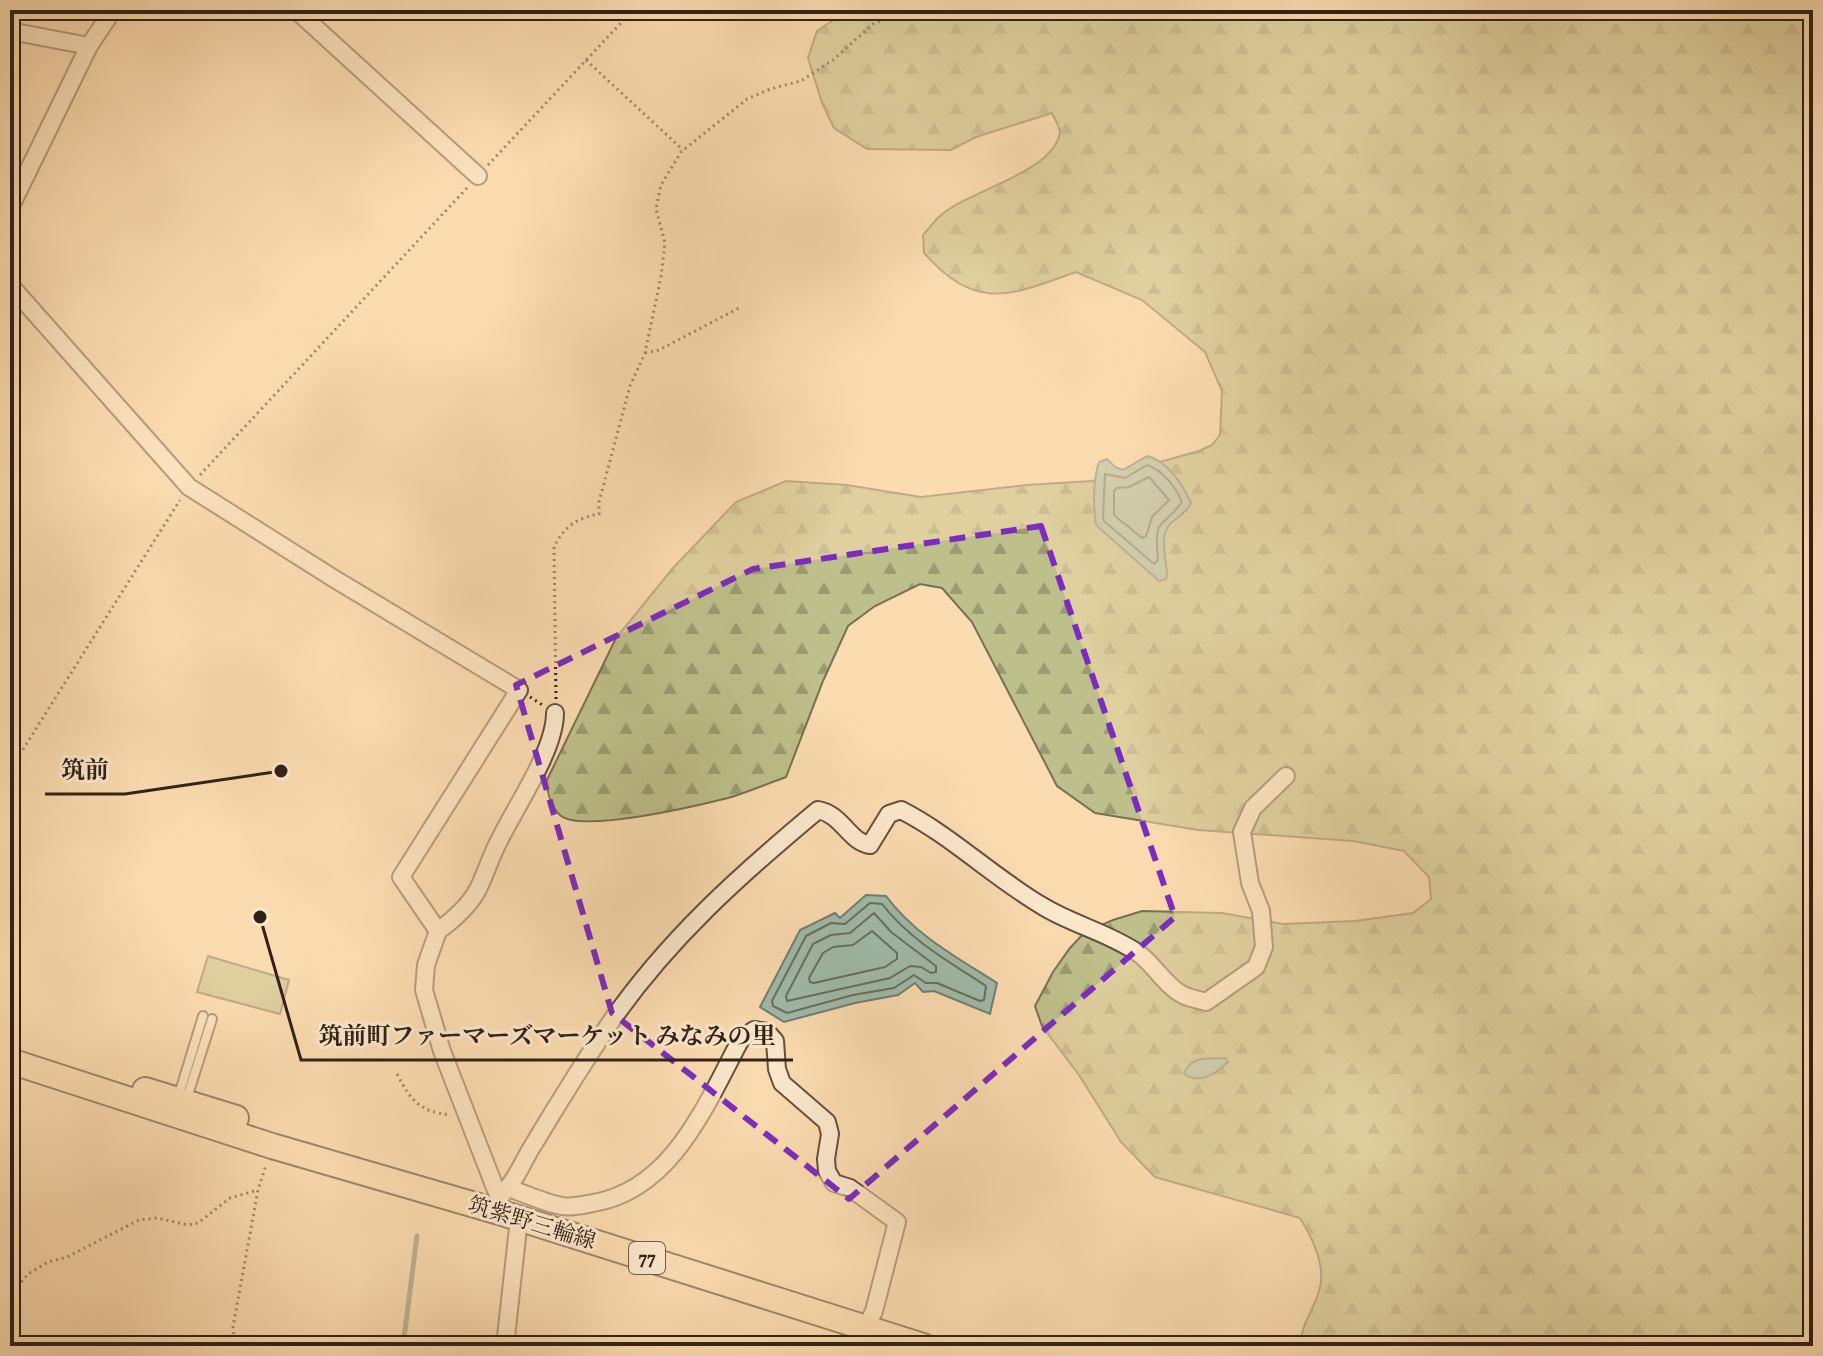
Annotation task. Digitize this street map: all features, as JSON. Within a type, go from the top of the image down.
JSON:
[{"type":"main road","name":"筑紫野三輪線","points":[[10,1061],[52,1075],[178,1104],[323,1150],[370,1175]]},
{"type":"main road","name":"筑紫野三輪線","points":[[178,1104],[272,1146],[370,1175],[507,1204],[923,1346]]},
{"type":"street","points":[[10,208],[89,46],[113,10]]},
{"type":"street","points":[[296,10],[478,176]]},
{"type":"street","points":[[10,31],[89,46]]},
{"type":"street","points":[[10,285],[189,487],[519,690],[401,877],[438,931]]},
{"type":"street","points":[[507,1204],[466,1114],[442,1051],[424,990],[426,965],[438,931],[455,918],[476,892],[498,841],[549,745],[555,713]]},
{"type":"street","points":[[505,1346],[507,1204],[533,1145],[610,1023],[661,957],[706,907],[818,810],[831,812],[862,844],[870,845],[889,814],[901,810],[923,821],[981,866],[1041,906],[1140,955],[1181,995],[1206,1002],[1256,967],[1264,947],[1261,911],[1250,883],[1242,832],[1253,808],[1286,776]]},
{"type":"street","points":[[507,1204],[580,1206],[603,1202],[647,1180],[681,1147],[741,1039],[754,1030],[767,1032],[775,1041],[777,1069],[782,1083],[827,1122],[830,1134],[827,1171],[834,1183],[850,1188],[897,1222],[874,1311],[866,1328]]},
{"type":"lane","points":[[178,1104],[208,1017]]},
{"type":"path","points":[[10,770],[189,487],[633,10]]},
{"type":"path","points":[[555,713],[554,547],[563,529],[589,515],[599,514],[599,502],[630,386],[645,353],[665,243],[656,209],[661,185],[683,150],[747,99],[801,81],[874,23],[905,13],[930,10]]},
{"type":"path","points":[[586,60],[683,150]]},
{"type":"path","points":[[645,353],[659,350],[741,307]]},
{"type":"path","points":[[519,690],[555,713]]},
{"type":"path","points":[[397,1074],[406,1092],[419,1106],[434,1112],[466,1114]]},
{"type":"path","points":[[235,1346],[233,1327],[258,1190],[272,1146]]},
{"type":"path","points":[[10,1296],[28,1274],[48,1262],[67,1257],[139,1220],[157,1218],[188,1225],[198,1223],[230,1198],[258,1190]]},
{"type":"highlighted area","points":[[1041,526],[1175,917],[849,1199],[612,1013],[516,685],[753,569]]},
{"type":"green space","points":[[849,10],[1813,10],[1813,1346],[1300,1346],[1319,1291],[1321,1272],[1314,1244],[1300,1218],[1155,1177],[1121,1142],[1079,1075],[1042,1026],[1035,1006],[1070,948],[1085,932],[1113,920],[1142,911],[1222,913],[1283,924],[1355,921],[1413,913],[1431,899],[1429,877],[1404,851],[1353,841],[1198,830],[1095,813],[1057,786],[972,622],[942,588],[920,584],[875,606],[848,626],[786,777],[728,798],[615,820],[572,820],[557,811],[546,782],[616,638],[673,568],[736,502],[786,481],[847,485],[921,497],[1092,481],[1199,451],[1212,445],[1220,435],[1222,391],[1205,352],[1142,300],[1076,272],[1012,292],[995,294],[978,291],[943,272],[924,253],[923,235],[938,218],[969,198],[1039,162],[1059,137],[1059,128],[1052,113],[976,137],[951,150],[867,149],[834,128],[822,103],[808,58],[817,31]]},
{"type":"green space","points":[[208,956],[289,980],[280,1014],[197,992]]},
{"type":"water","points":[[1147,456],[1168,468],[1191,503],[1165,533],[1167,574],[1166,579],[1159,581],[1096,525],[1095,518],[1099,462],[1107,459],[1123,470]]},
{"type":"water","points":[[866,895],[886,896],[923,934],[997,983],[990,1014],[934,991],[923,992],[915,983],[898,995],[784,1022],[760,1007],[800,930],[835,913],[840,918]]},
{"type":"water","points":[[1225,1058],[1228,1062],[1207,1077],[1196,1078],[1184,1074],[1195,1061]]},
{"type":"waterway","points":[[403,1346],[417,1236]]},
{"type":"place","name":"筑前","points":[[281,771]]},
{"type":"place","name":"筑前町ファーマーズマーケット みなみの里","points":[[260,917]]}]
